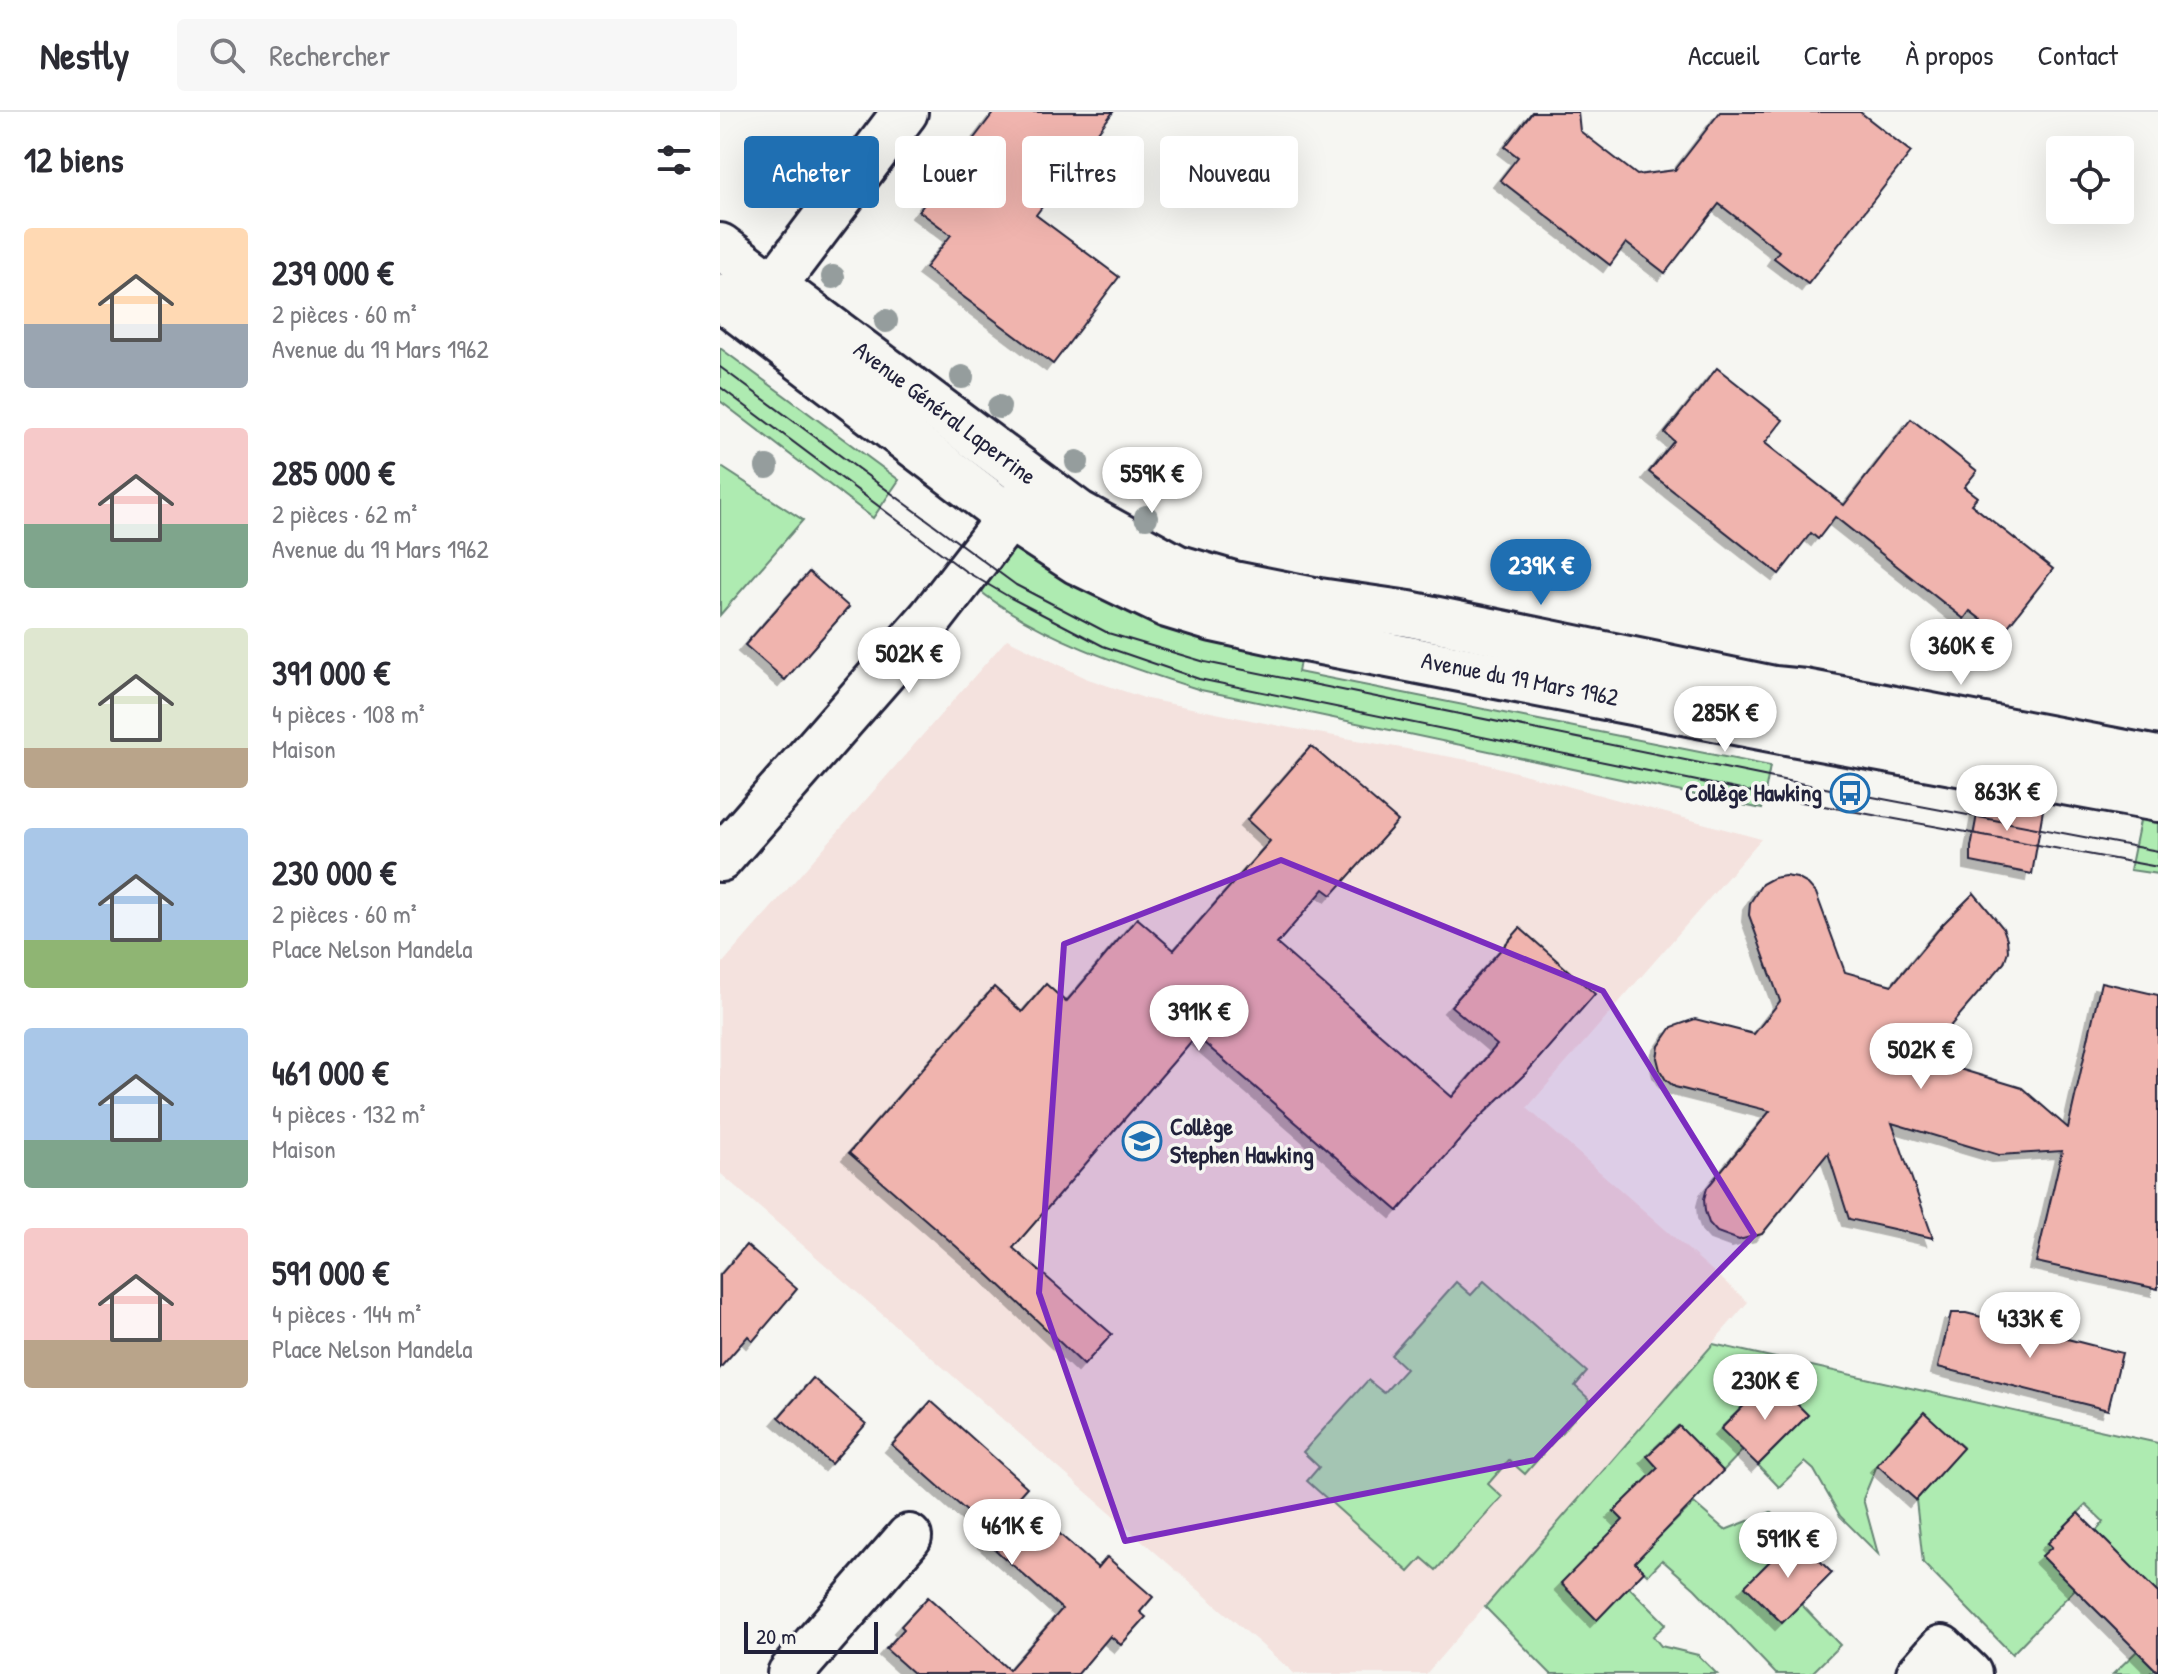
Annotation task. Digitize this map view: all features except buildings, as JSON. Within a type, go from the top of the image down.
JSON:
[{"type":"street","points":[[747,301],[905,112]]},
{"type":"street","name":"Avenue Général Laperrine","points":[[720,246],[747,301],[1009,517],[1078,562],[1167,605],[1213,619],[1312,620]]},
{"type":"street","name":"Avenue Général Laperrine","points":[[747,301],[1037,481],[1078,513],[1176,567],[1234,584],[1312,620]]},
{"type":"street","points":[[720,859],[931,618],[1037,481]]},
{"type":"street","name":"Avenue du 19 Mars 1962","points":[[1312,620],[1409,614],[1774,689],[1805,692],[2158,759]]},
{"type":"street","name":"Avenue du 19 Mars 1962","points":[[1312,620],[1797,734],[2158,799]]},
{"type":"street","points":[[790,1674],[909,1537]]},
{"type":"street","points":[[1919,1674],[1942,1648],[1969,1674]]},
{"type":"highlighted area","points":[[1281,860],[1603,991],[1754,1235],[1535,1460],[1125,1541],[1039,1293],[1064,944]]},
{"type":"shaded area","name":"Collège Stephen Hawking","points":[[1007,639],[1088,679],[1147,699],[1479,762],[1761,839],[1527,1108],[1748,1302],[1426,1674],[1295,1674],[720,1173],[720,966]]},
{"type":"green space","points":[[720,348],[899,480],[873,518],[720,401]]},
{"type":"green space","points":[[720,466],[803,520],[720,615]]},
{"type":"green space","points":[[1019,538],[1302,650],[1298,672],[1770,766],[1762,809],[1201,690],[1143,671],[1083,649],[1026,621],[975,587]]},
{"type":"green space","points":[[2142,811],[2158,814],[2158,874],[2130,870]]},
{"type":"green space","points":[[1484,1281],[1587,1372],[1575,1386],[1590,1400],[1525,1474],[1509,1460],[1488,1484],[1502,1497],[1436,1570],[1422,1558],[1409,1572],[1307,1481],[1319,1467],[1303,1452],[1368,1380],[1384,1393],[1406,1369],[1391,1355],[1456,1282],[1471,1295]]},
{"type":"green space","points":[[1713,1344],[2158,1443],[2158,1596],[2120,1633],[2088,1602],[2127,1562],[2096,1531],[2104,1522],[2086,1505],[2048,1543],[2052,1547],[2042,1556],[2075,1589],[2012,1654],[1923,1563],[1916,1500],[1963,1447],[1924,1413],[1877,1465],[1863,1499],[1878,1554],[1840,1516],[1814,1470],[1805,1462],[1779,1487],[1758,1465],[1808,1415],[1771,1379],[1721,1428],[1743,1450],[1723,1471],[1678,1426],[1647,1455],[1658,1468],[1614,1511],[1649,1547],[1694,1503],[1725,1530],[1771,1512],[1795,1536],[1801,1604],[1840,1645],[1811,1674],[1776,1674],[1695,1589],[1662,1560],[1648,1575],[1608,1536],[1561,1584],[1597,1619],[1629,1587],[1666,1624],[1653,1636],[1661,1646],[1698,1655],[1717,1674],[1551,1674],[1485,1607]]},
{"type":"green space","points":[[2137,1651],[2155,1669],[2149,1674],[2113,1674]]},
{"type":"tram line","points":[[720,367],[1016,585],[1108,633],[1205,662],[1788,781],[2158,851]]},
{"type":"tram line","points":[[720,387],[965,571],[1103,646],[1199,679],[1780,798],[2158,867]]},
{"type":"place","name":"Collège Hawking","points":[[1850,793]]},
{"type":"place","name":"Collège Stephen Hawking","points":[[1142,1141]]}]
